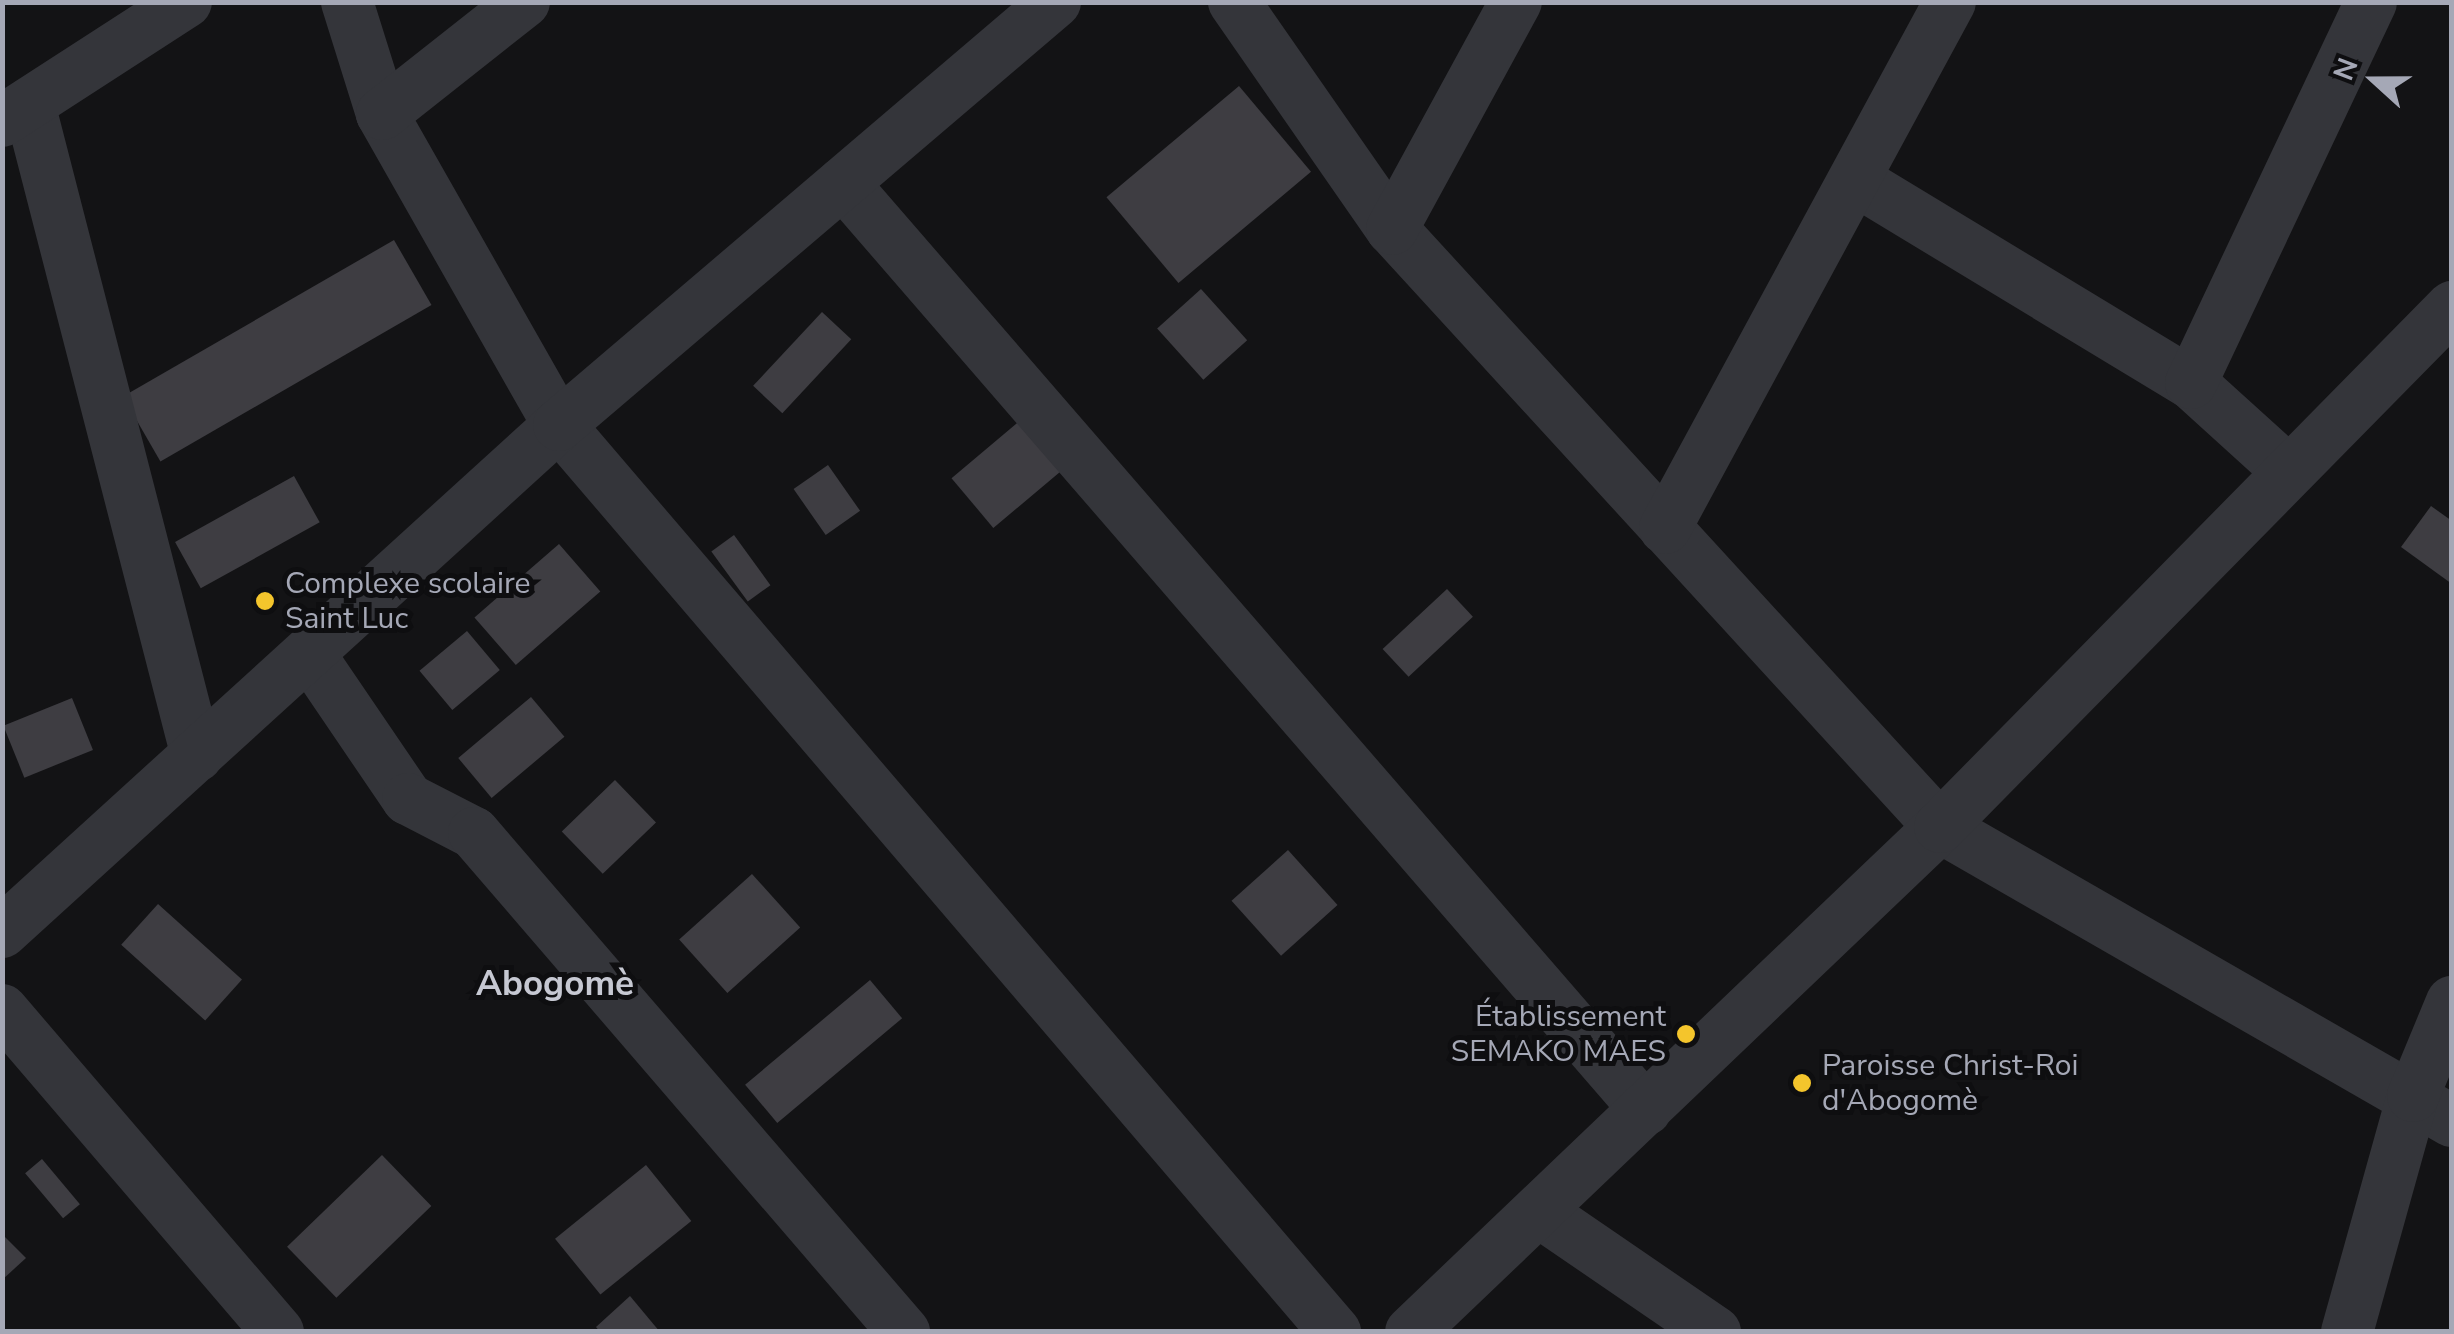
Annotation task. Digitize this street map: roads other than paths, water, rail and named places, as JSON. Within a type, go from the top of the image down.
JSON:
[{"type":"street","points":[[186,2],[16,112],[198,756]]},
{"type":"street","points":[[346,2],[382,114],[559,425],[1335,1332]]},
{"type":"street","points":[[382,114],[524,2]]},
{"type":"street","points":[[2,932],[559,425],[1055,2]]},
{"type":"street","points":[[1234,2],[1392,228],[1940,828],[2432,1109]]},
{"type":"street","points":[[1392,228],[1516,2]]},
{"type":"street","points":[[1665,528],[1857,182],[1950,2]]},
{"type":"street","points":[[2191,384],[2371,2]]},
{"type":"street","points":[[1857,182],[2191,384],[2290,472]]},
{"type":"street","points":[[843,183],[1646,1110]]},
{"type":"street","points":[[1410,1332],[1540,1213],[1940,828],[2452,307]]},
{"type":"street","points":[[310,655],[408,799],[474,833],[904,1332]]},
{"type":"street","points":[[2348,1332],[2432,1109],[2452,1002]]},
{"type":"street","points":[[2,1010],[278,1332]]},
{"type":"street","points":[[1540,1213],[1716,1332]]},
{"type":"place","name":"Complexe scolaire Saint Luc","points":[[265,601]]},
{"type":"place","name":"Établissement SEMAKO MAES","points":[[1686,1034]]},
{"type":"place","name":"Paroisse Christ-Roi d'Abogomè","points":[[1802,1083]]},
{"type":"district","name":"Abogomè","points":[[555,984]]}]
